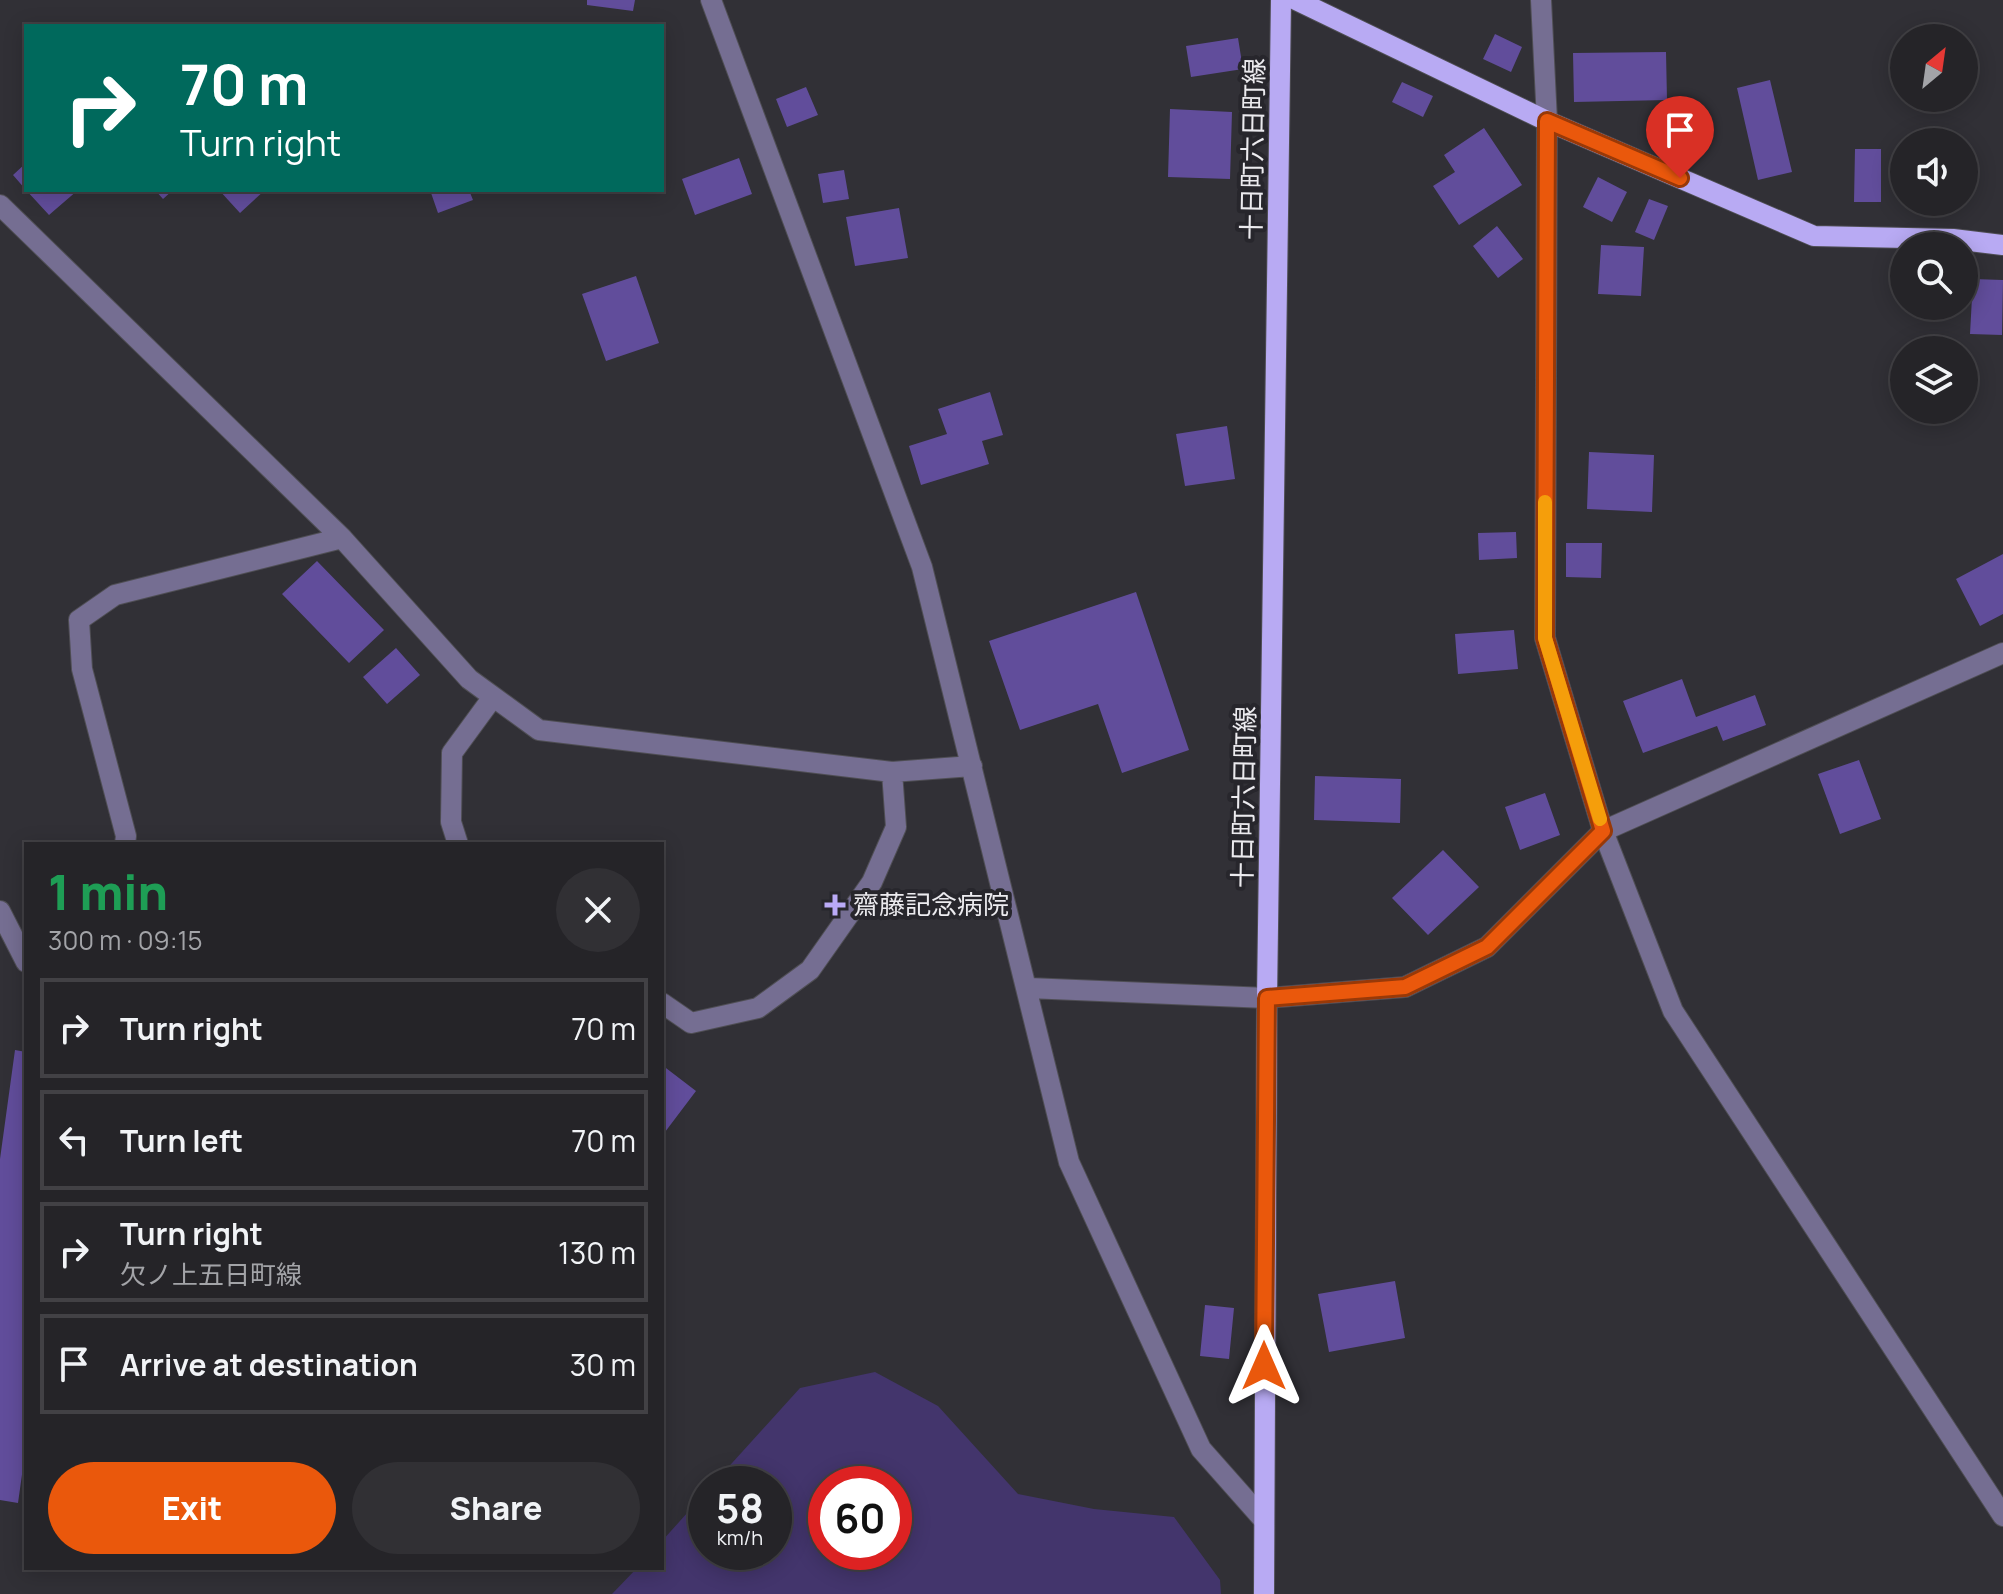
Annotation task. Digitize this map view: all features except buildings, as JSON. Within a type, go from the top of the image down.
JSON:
[{"type":"main road","name":"十日町六日町線","points":[[1264,1594],[1267,998],[1281,0]]},
{"type":"main road","points":[[1296,0],[1547,121],[1814,236],[1953,239],[2003,245]]},
{"type":"street","points":[[711,0],[922,567],[1069,1162],[1201,1449],[1263,1519]]},
{"type":"street","points":[[1541,0],[1547,121],[1545,638],[1603,831],[1673,1011],[2003,1516]]},
{"type":"street","points":[[0,205],[342,538],[469,679],[539,730],[892,772],[972,766]]},
{"type":"street","points":[[125,842],[82,669],[79,620],[115,595],[342,538]]},
{"type":"street","points":[[1028,988],[1267,998],[1405,987],[1487,947],[1603,831],[2003,653]]},
{"type":"street","points":[[457,842],[451,822],[452,753],[493,697]]},
{"type":"street","points":[[664,1004],[691,1023],[758,1008],[810,970],[872,882],[896,827],[892,772]]},
{"type":"street","points":[[0,911],[24,958]]},
{"type":"shaded area","points":[[875,1372],[938,1406],[1018,1494],[1094,1509],[1174,1517],[1220,1580],[1221,1594],[612,1594],[635,1570],[664,1570],[664,1539],[688,1512],[688,1570],[792,1570],[792,1466],[729,1466],[800,1388]]},
{"type":"slow traffic","points":[[1545,502],[1545,638],[1600,819]]},
{"type":"place","name":"齋藤記念病院","points":[[835,905]]},
{"type":"route","points":[[1264,1366],[1267,998],[1405,987],[1487,947],[1603,831],[1545,638],[1547,121],[1680,178]]}]
